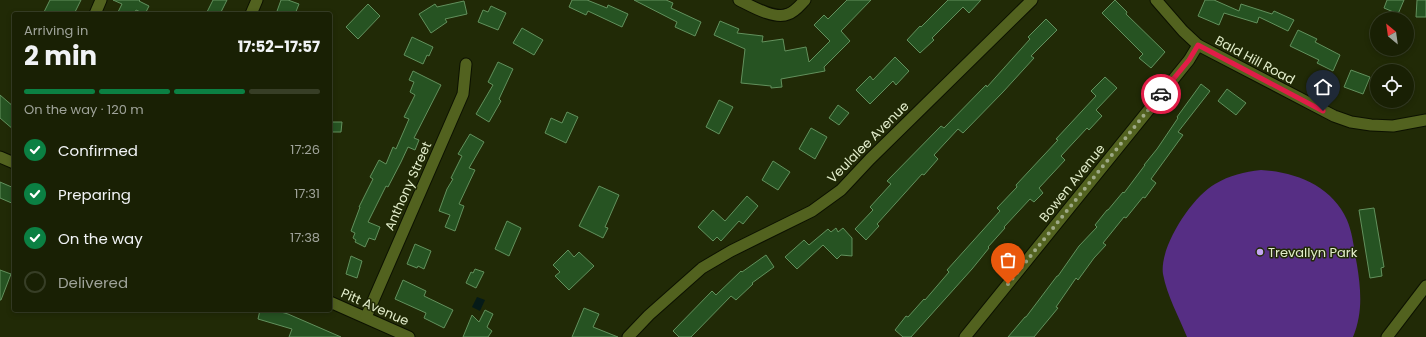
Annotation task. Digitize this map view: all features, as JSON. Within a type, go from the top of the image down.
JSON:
[{"type":"street","points":[[96,12],[101,0]]},
{"type":"street","points":[[252,12],[257,0]]},
{"type":"street","points":[[738,0],[769,14],[779,16],[789,14],[805,0]]},
{"type":"street","name":"Veulalee Avenue","points":[[628,337],[649,315],[702,268],[731,251],[812,211],[841,190],[870,159],[1032,0]]},
{"type":"street","name":"Bald Hill Road","points":[[1156,0],[1183,31],[1198,45],[1323,111],[1351,122],[1371,125],[1393,126],[1426,120]]},
{"type":"street","name":"Bowen Avenue","points":[[965,337],[1189,60],[1198,45]]},
{"type":"street","name":"Anthony Street","points":[[366,317],[463,94],[466,64]]},
{"type":"street","points":[[0,157],[12,162]]},
{"type":"street","points":[[1388,337],[1426,286]]},
{"type":"street","name":"Pitt Avenue","points":[[332,303],[409,337]]},
{"type":"shaded area","name":"Trevallyn Park","points":[[1261,170],[1287,174],[1312,183],[1332,198],[1347,220],[1353,242],[1360,292],[1360,310],[1353,337],[1187,337],[1170,298],[1163,274],[1163,263],[1166,250],[1187,211],[1206,190],[1232,176]]},
{"type":"water","points":[[477,297],[485,300],[480,311],[472,307]]},
{"type":"building","points":[[50,0],[81,0],[75,12],[44,12]]},
{"type":"building","points":[[113,0],[140,0],[139,1],[149,6],[146,12],[136,10],[135,12],[118,12],[122,4]]},
{"type":"building","points":[[213,0],[227,0],[221,12],[207,12]]},
{"type":"building","points":[[281,0],[288,0],[299,4],[296,12],[277,12]]},
{"type":"building","points":[[572,0],[587,0],[607,8],[608,5],[628,14],[622,27],[588,11],[586,15],[569,7]]},
{"type":"building","points":[[634,0],[666,0],[673,3],[671,8],[701,22],[695,36],[675,27],[677,22]]},
{"type":"building","points":[[847,0],[871,0],[841,31],[850,41],[824,67],[825,71],[781,79],[782,87],[771,88],[771,86],[741,83],[745,49],[714,35],[720,21],[739,29],[737,33],[763,36],[762,42],[783,39],[785,51],[806,47],[809,62],[830,41],[814,25],[824,15],[828,19]]},
{"type":"building","points":[[948,0],[981,0],[969,13],[963,7],[932,38],[934,40],[920,53],[907,40]]},
{"type":"building","points":[[1115,0],[1127,12],[1126,14],[1165,52],[1151,68],[1139,58],[1143,54],[1102,13]]},
{"type":"building","points":[[1205,0],[1214,0],[1239,11],[1241,4],[1272,14],[1274,11],[1294,20],[1288,31],[1259,17],[1257,23],[1224,13],[1219,25],[1198,16]]},
{"type":"building","points":[[1387,0],[1404,0],[1399,12],[1393,12],[1384,8]]},
{"type":"building","points":[[1417,0],[1426,0],[1426,17],[1416,17]]},
{"type":"building","points":[[464,1],[467,14],[445,19],[447,22],[431,33],[419,14],[435,4],[437,7]]},
{"type":"building","points":[[368,4],[380,16],[358,39],[346,27]]},
{"type":"building","points":[[491,6],[506,13],[498,30],[478,22],[483,10],[488,12]]},
{"type":"building","points":[[1046,19],[1057,30],[1031,56],[1034,58],[1003,92],[963,133],[958,129],[934,155],[938,159],[924,175],[922,174],[877,224],[879,226],[866,240],[855,229],[873,210],[870,207],[891,184],[887,181],[941,126],[944,128],[986,85],[987,87],[1030,39],[1028,37]]},
{"type":"building","points":[[522,28],[543,40],[534,55],[513,43]]},
{"type":"building","points":[[1298,30],[1317,39],[1315,42],[1340,55],[1333,71],[1317,63],[1319,60],[1290,46]]},
{"type":"building","points":[[412,37],[433,47],[423,64],[404,55]]},
{"type":"building","points":[[895,57],[909,71],[896,85],[893,81],[870,104],[856,90],[870,76],[873,80]]},
{"type":"building","points":[[498,62],[513,69],[499,99],[501,101],[489,122],[476,114],[493,85],[488,82]]},
{"type":"building","points":[[1351,70],[1370,77],[1363,94],[1344,87]]},
{"type":"building","points":[[413,71],[441,85],[414,138],[419,140],[415,150],[408,147],[368,222],[380,227],[375,240],[369,238],[365,247],[355,242],[356,240],[353,238],[355,233],[351,231],[359,207],[373,179],[370,177],[379,160],[386,164],[393,147],[396,149],[409,119],[404,117],[415,95],[410,92],[414,82],[409,80]]},
{"type":"building","points":[[1105,77],[1117,88],[1096,110],[1102,116],[1089,130],[1087,128],[1061,156],[1065,160],[1039,188],[1043,193],[1034,202],[1030,199],[1004,227],[1005,228],[988,247],[989,248],[972,269],[911,337],[903,337],[895,330],[906,316],[908,317],[924,299],[925,300],[949,272],[947,270],[1000,211],[997,208],[1017,187],[1016,185],[1096,96],[1091,91]]},
{"type":"building","points":[[1201,84],[1210,91],[1178,132],[1183,135],[1151,179],[1156,183],[1145,198],[1143,197],[1126,218],[1124,217],[1103,243],[1106,245],[1094,258],[1078,280],[1076,278],[1056,307],[1058,308],[1034,337],[1008,337],[1026,317],[1058,276],[1079,246],[1097,227],[1095,225],[1107,210],[1123,192],[1124,193],[1157,149],[1178,118],[1177,117]]},
{"type":"building","points":[[1227,89],[1246,103],[1236,115],[1218,101]]},
{"type":"building","points":[[0,95],[12,105],[12,128],[0,118]]},
{"type":"building","points":[[719,100],[733,107],[719,134],[706,127]]},
{"type":"building","points":[[838,105],[849,113],[839,125],[829,118]]},
{"type":"building","points":[[567,112],[578,117],[566,143],[545,133],[551,118],[562,123]]},
{"type":"building","points":[[332,122],[342,122],[341,132],[332,132]]},
{"type":"building","points":[[811,128],[827,137],[815,159],[799,149]]},
{"type":"building","points":[[470,134],[484,142],[469,168],[475,170],[459,204],[464,206],[455,231],[445,227],[450,215],[439,211],[447,189],[453,179],[451,178],[462,156],[458,154]]},
{"type":"building","points":[[773,161],[790,172],[778,190],[762,180]]},
{"type":"building","points":[[0,182],[12,187],[12,203],[0,198]]},
{"type":"building","points":[[599,186],[619,195],[605,227],[608,228],[603,238],[579,226]]},
{"type":"building","points":[[747,196],[758,206],[743,224],[739,221],[721,241],[717,237],[713,241],[698,227],[713,210],[725,221]]},
{"type":"building","points":[[1374,208],[1384,267],[1381,268],[1382,276],[1370,278],[1359,210]]},
{"type":"building","points":[[507,221],[521,228],[509,256],[495,249]]},
{"type":"building","points":[[836,228],[838,232],[843,228],[852,238],[852,256],[841,255],[837,259],[823,245],[797,269],[785,257],[804,240],[809,245],[828,229],[831,232]]},
{"type":"building","points":[[415,244],[431,251],[424,269],[407,264]]},
{"type":"building","points":[[568,250],[574,257],[579,252],[594,266],[569,290],[555,276],[560,272],[553,265]]},
{"type":"building","points":[[766,255],[774,267],[752,283],[753,284],[736,300],[731,296],[691,337],[679,337],[673,331],[712,291],[716,295],[741,271],[742,272]]},
{"type":"building","points":[[351,256],[362,261],[357,278],[346,274]]},
{"type":"building","points":[[475,269],[484,272],[476,288],[466,283],[471,272],[473,273]]},
{"type":"building","points":[[0,270],[11,274],[1,300],[0,300]]},
{"type":"building","points":[[403,280],[426,291],[424,296],[453,310],[444,328],[424,318],[426,313],[395,299]]},
{"type":"building","points":[[584,308],[599,314],[593,327],[618,337],[572,337]]},
{"type":"building","points":[[485,310],[493,314],[487,327],[492,331],[488,337],[463,337],[472,315],[479,322]]},
{"type":"building","points":[[260,312],[281,312],[341,337],[289,337],[292,329],[258,319]]},
{"type":"way so far","points":[[1008,284],[1161,94]]},
{"type":"place","name":"Trevallyn Park","points":[[1260,252]]},
{"type":"route","points":[[1161,94],[1189,60],[1198,45],[1323,111]]}]
